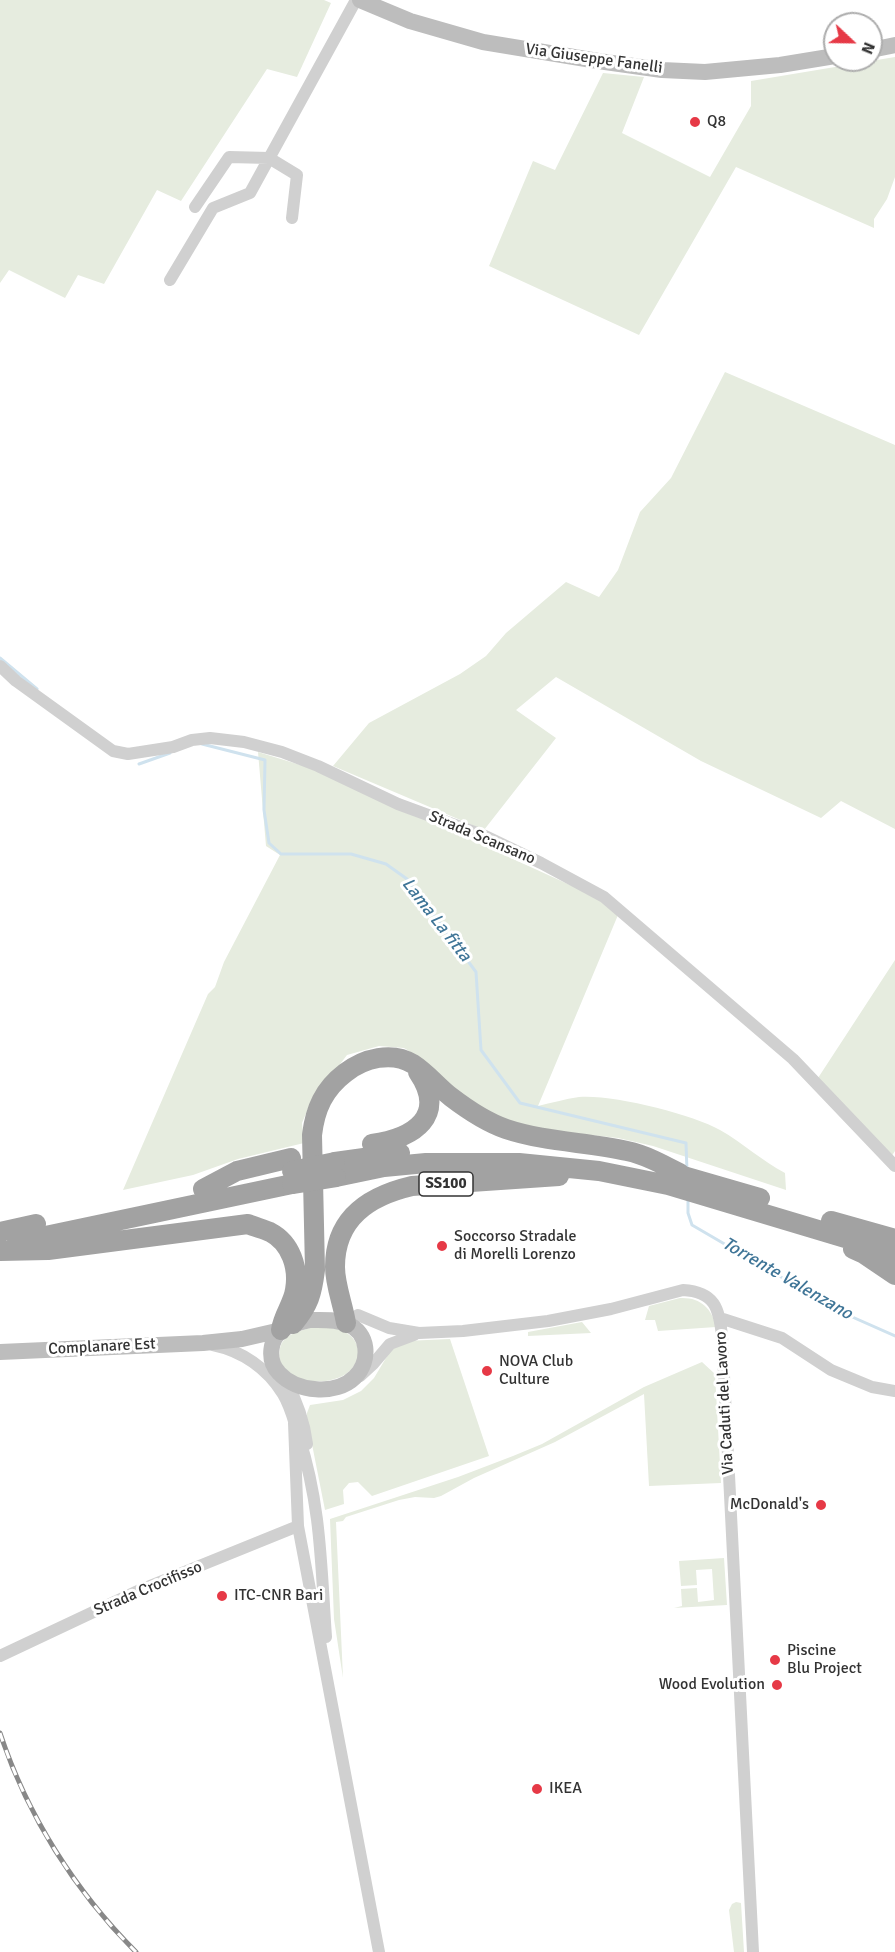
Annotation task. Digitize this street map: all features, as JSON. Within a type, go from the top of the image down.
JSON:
[{"type":"highway","name":"SS100","points":[[287,1327],[308,1304],[312,1292],[315,1270],[312,1135],[318,1107],[327,1091],[338,1079],[365,1061],[381,1057],[400,1058],[413,1064],[464,1107],[506,1129],[537,1137],[629,1151],[658,1162],[669,1181]]},
{"type":"highway","name":"SS100","points":[[0,1246],[335,1162],[393,1141],[416,1130],[425,1117],[430,1102],[426,1084],[413,1064]]},
{"type":"highway","name":"SS100","points":[[0,1232],[203,1189],[237,1171],[292,1171],[335,1162],[384,1167],[426,1163],[519,1163],[599,1171],[753,1196],[895,1239]]},
{"type":"highway","name":"SS100","points":[[349,1314],[336,1283],[335,1268],[340,1238],[359,1210],[372,1200],[390,1191],[412,1186],[564,1175],[619,1182],[669,1181],[895,1253]]},
{"type":"highway","points":[[774,1216],[812,1237],[864,1254],[895,1275]]},
{"type":"highway","points":[[0,1251],[48,1250],[248,1224],[272,1233],[288,1246],[295,1264],[295,1289],[282,1319],[287,1327]]},
{"type":"highway","points":[[861,1228],[895,1232]]},
{"type":"highway","name":"SS100","points":[[315,1270],[326,1299],[349,1314]]},
{"type":"main road","name":"Via Giuseppe Fanelli","points":[[363,1],[419,24],[483,42],[662,69],[705,72],[780,65],[823,58]]},
{"type":"main road","points":[[349,1314],[363,1337],[366,1349],[361,1370],[354,1379],[327,1389],[303,1388],[286,1381],[274,1368],[271,1356],[273,1342],[287,1327],[310,1320],[349,1314]]},
{"type":"main road","name":"Complanare Est","points":[[0,1352],[203,1343],[242,1339],[287,1327]]},
{"type":"street","points":[[170,280],[213,208],[250,193],[363,1]]},
{"type":"street","points":[[195,207],[229,157],[269,158],[297,175],[292,218]]},
{"type":"street","name":"Strada Scansano","points":[[0,666],[16,681],[113,752],[128,754],[210,738],[244,742],[282,752],[318,766],[398,804],[485,836],[585,886],[604,897],[794,1059],[895,1166]]},
{"type":"street","name":"Via Caduti del Lavoro","points":[[419,1333],[548,1322],[611,1309],[683,1290],[696,1291],[707,1296],[716,1305],[720,1318],[753,1952]]},
{"type":"street","points":[[349,1314],[389,1328],[419,1333]]},
{"type":"street","points":[[720,1318],[782,1338],[831,1370],[872,1387],[895,1391]]},
{"type":"street","points":[[354,1379],[364,1374],[390,1344],[419,1333]]},
{"type":"street","points":[[203,1343],[228,1348],[244,1355],[265,1372],[282,1393],[309,1468]]},
{"type":"street","points":[[286,1381],[305,1423],[309,1468],[319,1524],[331,1695]]},
{"type":"street","points":[[294,1423],[298,1526],[379,1952]]},
{"type":"street","name":"Strada Crocifisso","points":[[0,1656],[141,1590],[298,1526]]},
{"type":"shaded area","points":[[0,0],[324,0],[331,3],[297,77],[267,69],[181,201],[157,190],[104,284],[78,275],[65,298],[9,270],[0,283]]},
{"type":"shaded area","points":[[895,57],[895,177],[887,199],[874,219],[874,228],[736,167],[639,335],[489,266],[533,161],[555,170],[603,73],[644,77],[622,133],[710,177],[751,106],[751,81],[823,69],[823,72],[883,72],[883,59]]},
{"type":"shaded area","points":[[725,372],[895,445],[895,829],[841,801],[821,818],[701,761],[556,677],[516,710],[556,738],[484,830],[333,766],[369,723],[460,674],[486,656],[506,633],[566,582],[599,597],[618,570],[640,512],[671,478]]},
{"type":"shaded area","points":[[258,752],[320,771],[603,900],[618,915],[538,1106],[579,1097],[593,1097],[651,1106],[691,1118],[720,1130],[785,1173],[786,1190],[653,1146],[618,1138],[535,1129],[510,1121],[468,1102],[426,1062],[404,1048],[379,1046],[347,1055],[310,1104],[302,1123],[304,1143],[238,1159],[193,1175],[123,1190],[208,994],[215,987],[224,962],[280,855],[266,846]]},
{"type":"shaded area","points":[[895,960],[895,1151],[891,1157],[818,1078]]},
{"type":"shaded area","points":[[680,1298],[694,1299],[704,1305],[712,1314],[716,1327],[658,1331],[655,1320],[645,1320],[649,1306]]},
{"type":"shaded area","points":[[582,1322],[591,1333],[528,1336],[528,1332]]},
{"type":"shaded area","points":[[313,1327],[337,1329],[349,1334],[353,1339],[358,1355],[348,1372],[335,1379],[319,1382],[295,1377],[280,1363],[280,1347],[283,1342],[292,1334]]},
{"type":"shaded area","points":[[450,1339],[489,1456],[372,1496],[358,1482],[349,1483],[343,1490],[344,1504],[325,1510],[307,1419],[310,1405],[343,1400],[361,1391],[374,1378],[392,1348],[405,1341]]},
{"type":"shaded area","points":[[702,1362],[715,1374],[721,1483],[649,1486],[644,1394],[555,1442],[474,1478],[441,1496],[399,1500],[336,1522],[343,1678],[334,1619],[330,1519],[458,1477],[542,1444],[644,1387]]},
{"type":"shaded area","points":[[724,1558],[727,1605],[674,1608],[682,1606],[681,1589],[697,1588],[698,1602],[714,1600],[712,1569],[696,1570],[697,1585],[681,1586],[679,1561]]},
{"type":"shaded area","points":[[736,1902],[741,1903],[744,1952],[734,1952],[729,1910]]},
{"type":"waterway","name":"Lama La fitta","points":[[0,658],[37,689]]},
{"type":"waterway","name":"Lama La fitta","points":[[202,744],[265,760],[264,810],[269,843],[281,854],[351,854],[386,864],[407,879],[476,972],[481,1050],[520,1103],[686,1143],[687,1171]]},
{"type":"waterway","name":"Lama La fitta","points":[[139,764],[170,753]]},
{"type":"waterway","name":"Torrente Valenzano","points":[[688,1198],[688,1213],[692,1225],[841,1312],[895,1336]]},
{"type":"railway","points":[[0,1733],[24,1793],[55,1850],[93,1904],[136,1952]]},
{"type":"place","name":"Q8","points":[[695,122]]},
{"type":"place","name":"Soccorso Stradale di Morelli Lorenzo","points":[[442,1246]]},
{"type":"place","name":"NOVA Club Culture","points":[[487,1371]]},
{"type":"place","name":"McDonald's","points":[[821,1505]]},
{"type":"place","name":"ITC-CNR Bari","points":[[222,1596]]},
{"type":"place","name":"Piscine Blu Project","points":[[775,1660]]},
{"type":"place","name":"Wood Evolution","points":[[777,1685]]},
{"type":"place","name":"IKEA","points":[[537,1789]]}]
